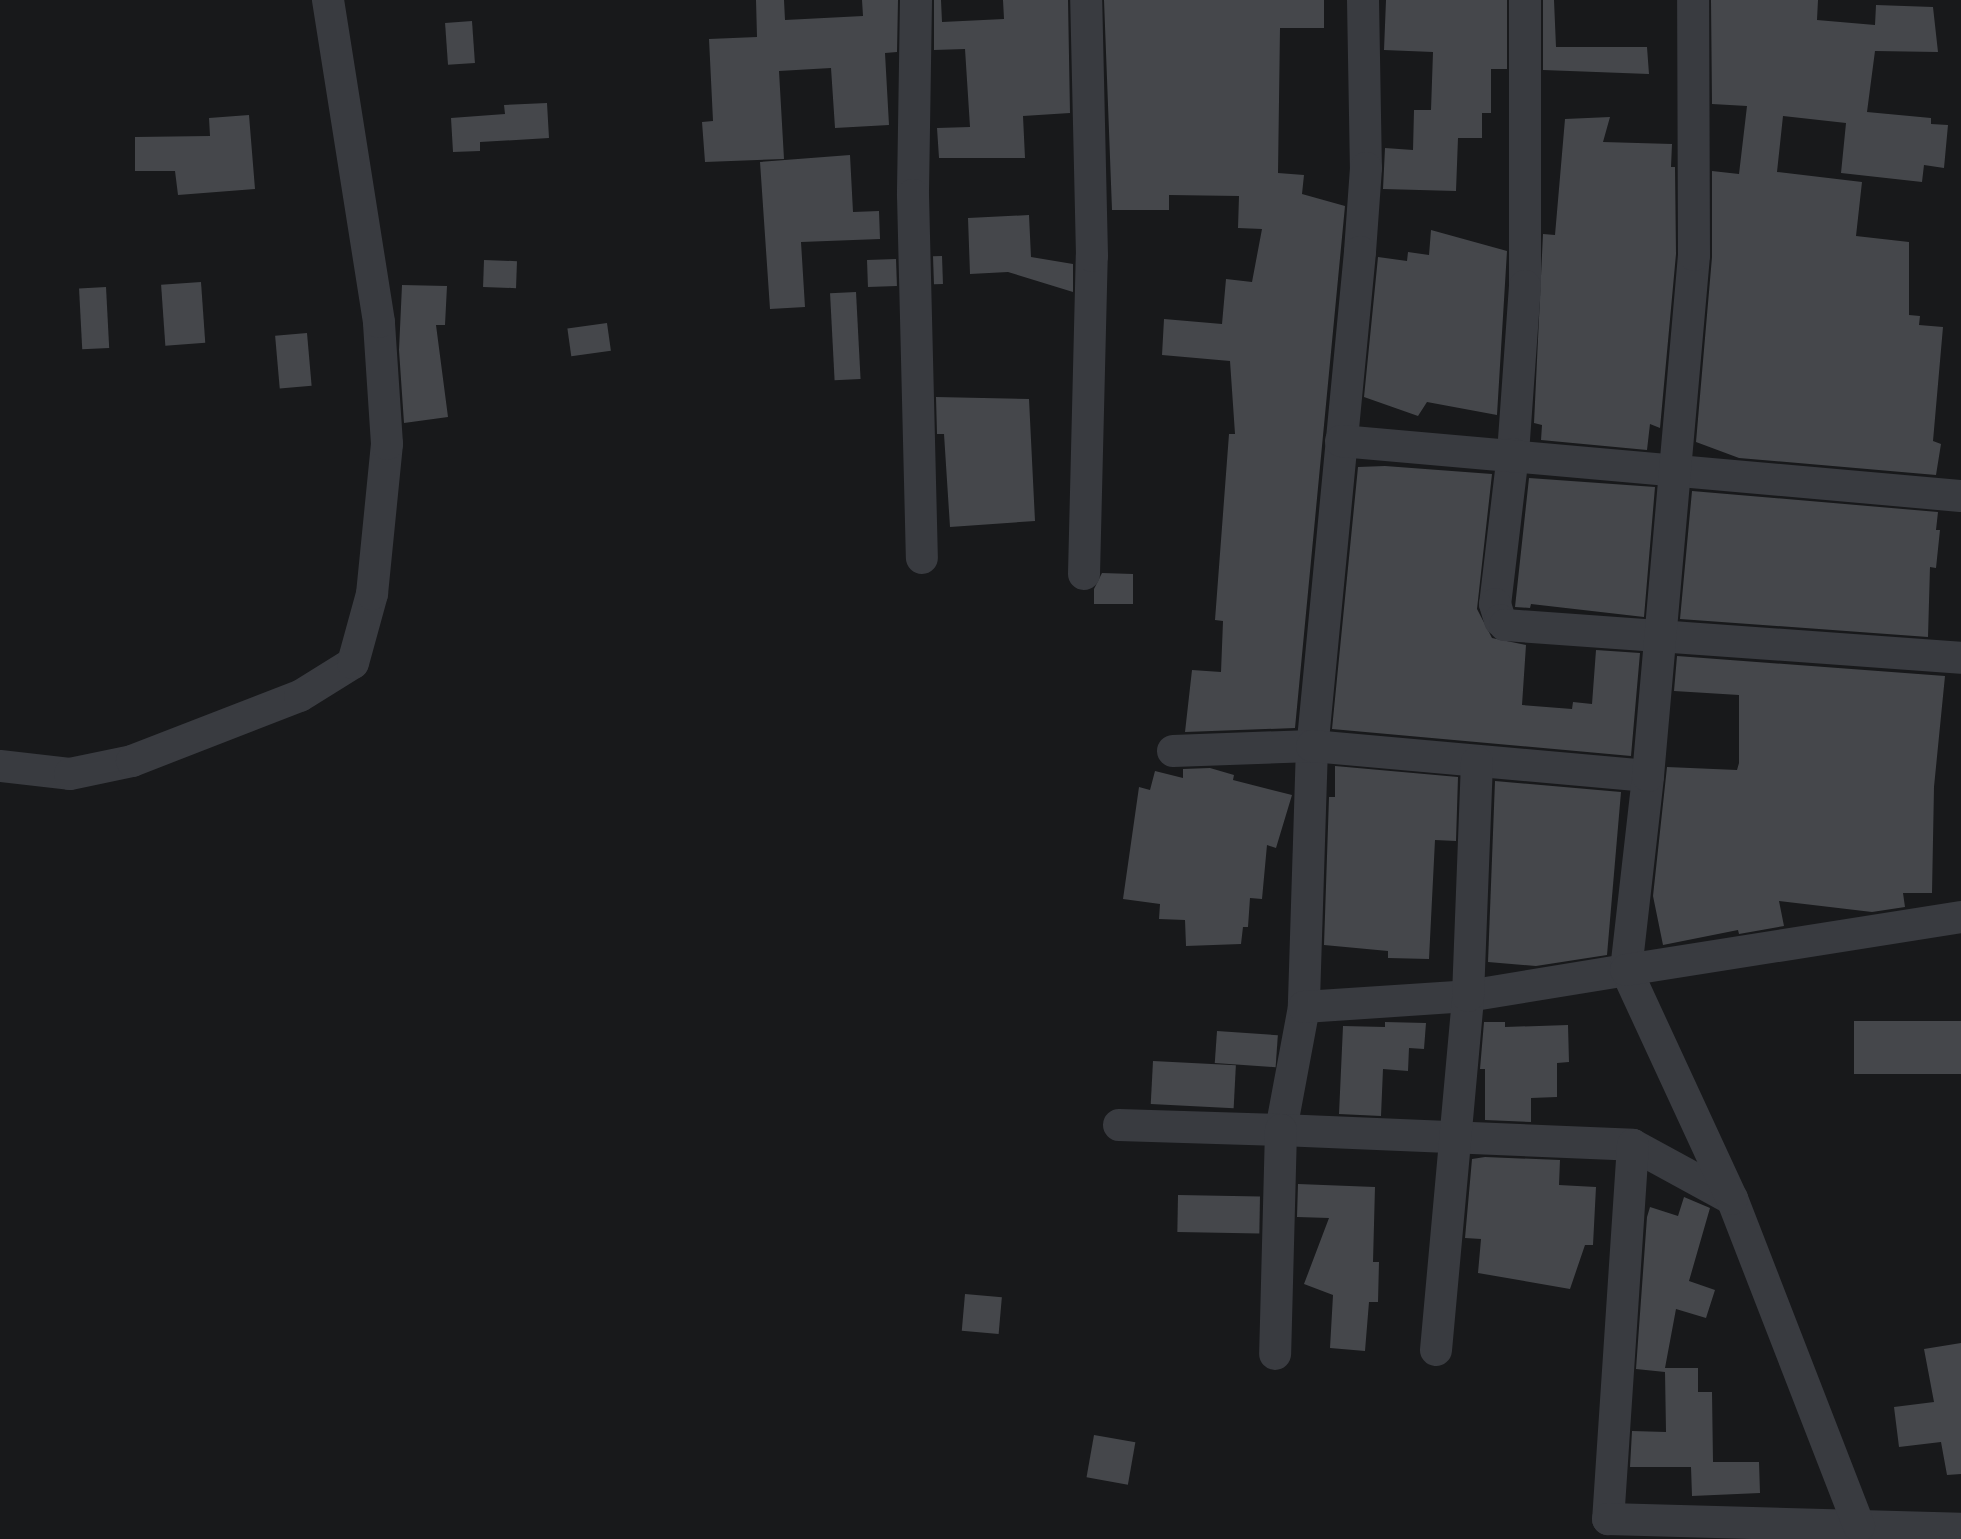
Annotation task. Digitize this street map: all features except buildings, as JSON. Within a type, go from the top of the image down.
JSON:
[{"type":"street","points":[[0,766],[70,774],[132,761],[300,696],[353,663],[372,594],[387,444],[379,322],[328,0]]},
{"type":"street","points":[[916,0],[913,195],[922,558]]},
{"type":"street","points":[[1084,574],[1092,256],[1086,0]]},
{"type":"street","points":[[1275,1354],[1281,1130],[1304,1007],[1312,746],[1366,168],[1363,0]]},
{"type":"street","points":[[1525,0],[1525,286],[1514,454],[1500,538],[1495,604],[1500,621],[1505,625],[1961,658]]},
{"type":"street","points":[[1693,0],[1694,255],[1648,776],[1626,970],[1732,1199],[1858,1526]]},
{"type":"street","points":[[1341,441],[1514,454],[1961,496]]},
{"type":"street","points":[[1173,751],[1312,746],[1648,776]]},
{"type":"street","points":[[1436,1350],[1468,996],[1477,762]]},
{"type":"street","points":[[1304,1007],[1468,996],[1961,917]]},
{"type":"street","points":[[1119,1125],[1455,1135],[1633,1145],[1732,1199]]},
{"type":"street","points":[[1633,1145],[1608,1519],[1961,1529]]}]
